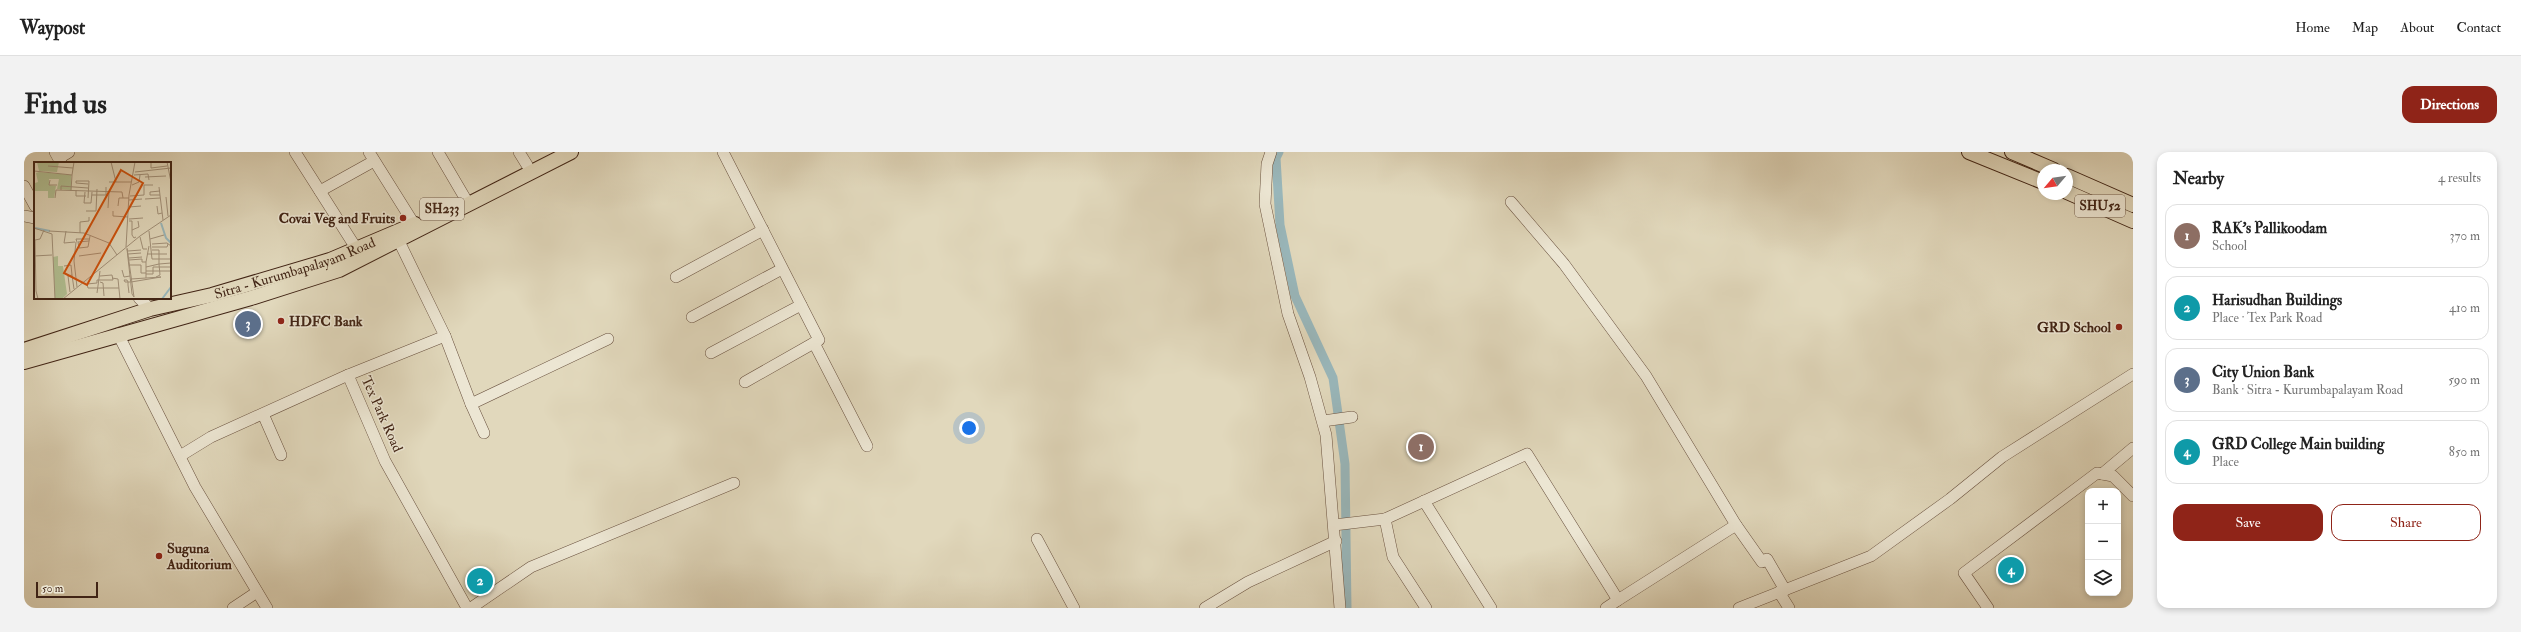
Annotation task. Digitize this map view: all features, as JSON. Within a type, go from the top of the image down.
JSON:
[{"type":"main road","name":"Sitra - Kurumbapalayam Road","points":[[397,236],[414,224],[552,152]]},
{"type":"main road","name":"Sitra - Kurumbapalayam Road","points":[[24,350],[150,309],[234,288],[330,260],[356,248],[397,236],[571,152]]},
{"type":"main road","points":[[1969,152],[2037,180]]},
{"type":"main road","points":[[2012,152],[2040,164]]},
{"type":"main road","name":"SHU52","points":[[2073,179],[2133,205]]},
{"type":"main road","name":"SHU52","points":[[2073,195],[2133,222]]},
{"type":"main road","points":[[24,362],[118,334],[251,298],[339,270],[397,236]]},
{"type":"street","points":[[58,158],[69,152]]},
{"type":"street","points":[[295,152],[356,248]]},
{"type":"street","points":[[438,152],[464,198]]},
{"type":"street","points":[[519,152],[527,165]]},
{"type":"street","points":[[724,152],[818,340],[745,382]]},
{"type":"street","points":[[1271,152],[1267,164],[1265,204],[1288,314],[1328,420],[1326,434],[1336,525],[1340,608]]},
{"type":"street","points":[[320,191],[372,156],[414,224]]},
{"type":"street","points":[[24,186],[34,204]]},
{"type":"street","points":[[1511,202],[1564,264],[1646,376],[1736,525],[1762,562],[1767,559],[1789,608]]},
{"type":"street","points":[[24,216],[34,218]]},
{"type":"street","points":[[676,277],[763,230]]},
{"type":"street","points":[[397,236],[445,336],[470,404],[484,433]]},
{"type":"street","points":[[692,317],[782,269]]},
{"type":"street","points":[[140,299],[150,309]]},
{"type":"street","points":[[711,353],[801,305]]},
{"type":"street","points":[[118,334],[195,487],[266,608]]},
{"type":"street","name":"Tex Park Road","points":[[445,336],[348,375],[385,461],[467,608]]},
{"type":"street","points":[[470,404],[608,339]]},
{"type":"street","points":[[814,343],[867,446]]},
{"type":"street","points":[[1739,608],[1871,556],[1950,499],[2002,457],[2133,374]]},
{"type":"street","points":[[180,456],[211,437],[348,375]]},
{"type":"street","points":[[263,414],[282,455]]},
{"type":"street","points":[[1328,420],[1348,418]]},
{"type":"street","points":[[2102,474],[2133,448]]},
{"type":"street","points":[[1336,525],[1385,519],[1527,454],[1618,600]]},
{"type":"street","points":[[1988,608],[1964,573],[2097,473],[2113,476],[2133,496]]},
{"type":"street","points":[[471,608],[531,567],[734,483]]},
{"type":"street","points":[[1424,501],[1492,608]]},
{"type":"street","points":[[1385,519],[1393,557],[1426,608]]},
{"type":"street","points":[[1606,608],[1736,525]]},
{"type":"street","points":[[1037,540],[1074,608]]},
{"type":"street","points":[[1205,608],[1248,582],[1336,541]]},
{"type":"street","points":[[233,608],[257,592]]},
{"type":"waterway","points":[[1279,152],[1276,158],[1280,225],[1295,296],[1333,378],[1345,464],[1347,608]]},
{"type":"place","name":"Covai Veg and Fruits","points":[[403,218]]},
{"type":"place","name":"HDFC Bank","points":[[281,321]]},
{"type":"place","name":"City Union Bank","points":[[248,324]]},
{"type":"place","name":"GRD School","points":[[2119,327]]},
{"type":"place","name":"RAK's Pallikoodam","points":[[1421,447]]},
{"type":"place","name":"Suguna Auditorium","points":[[159,556]]},
{"type":"place","name":"GRD College Main building","points":[[2011,570]]},
{"type":"place","name":"Harisudhan Buildings","points":[[480,581]]}]
